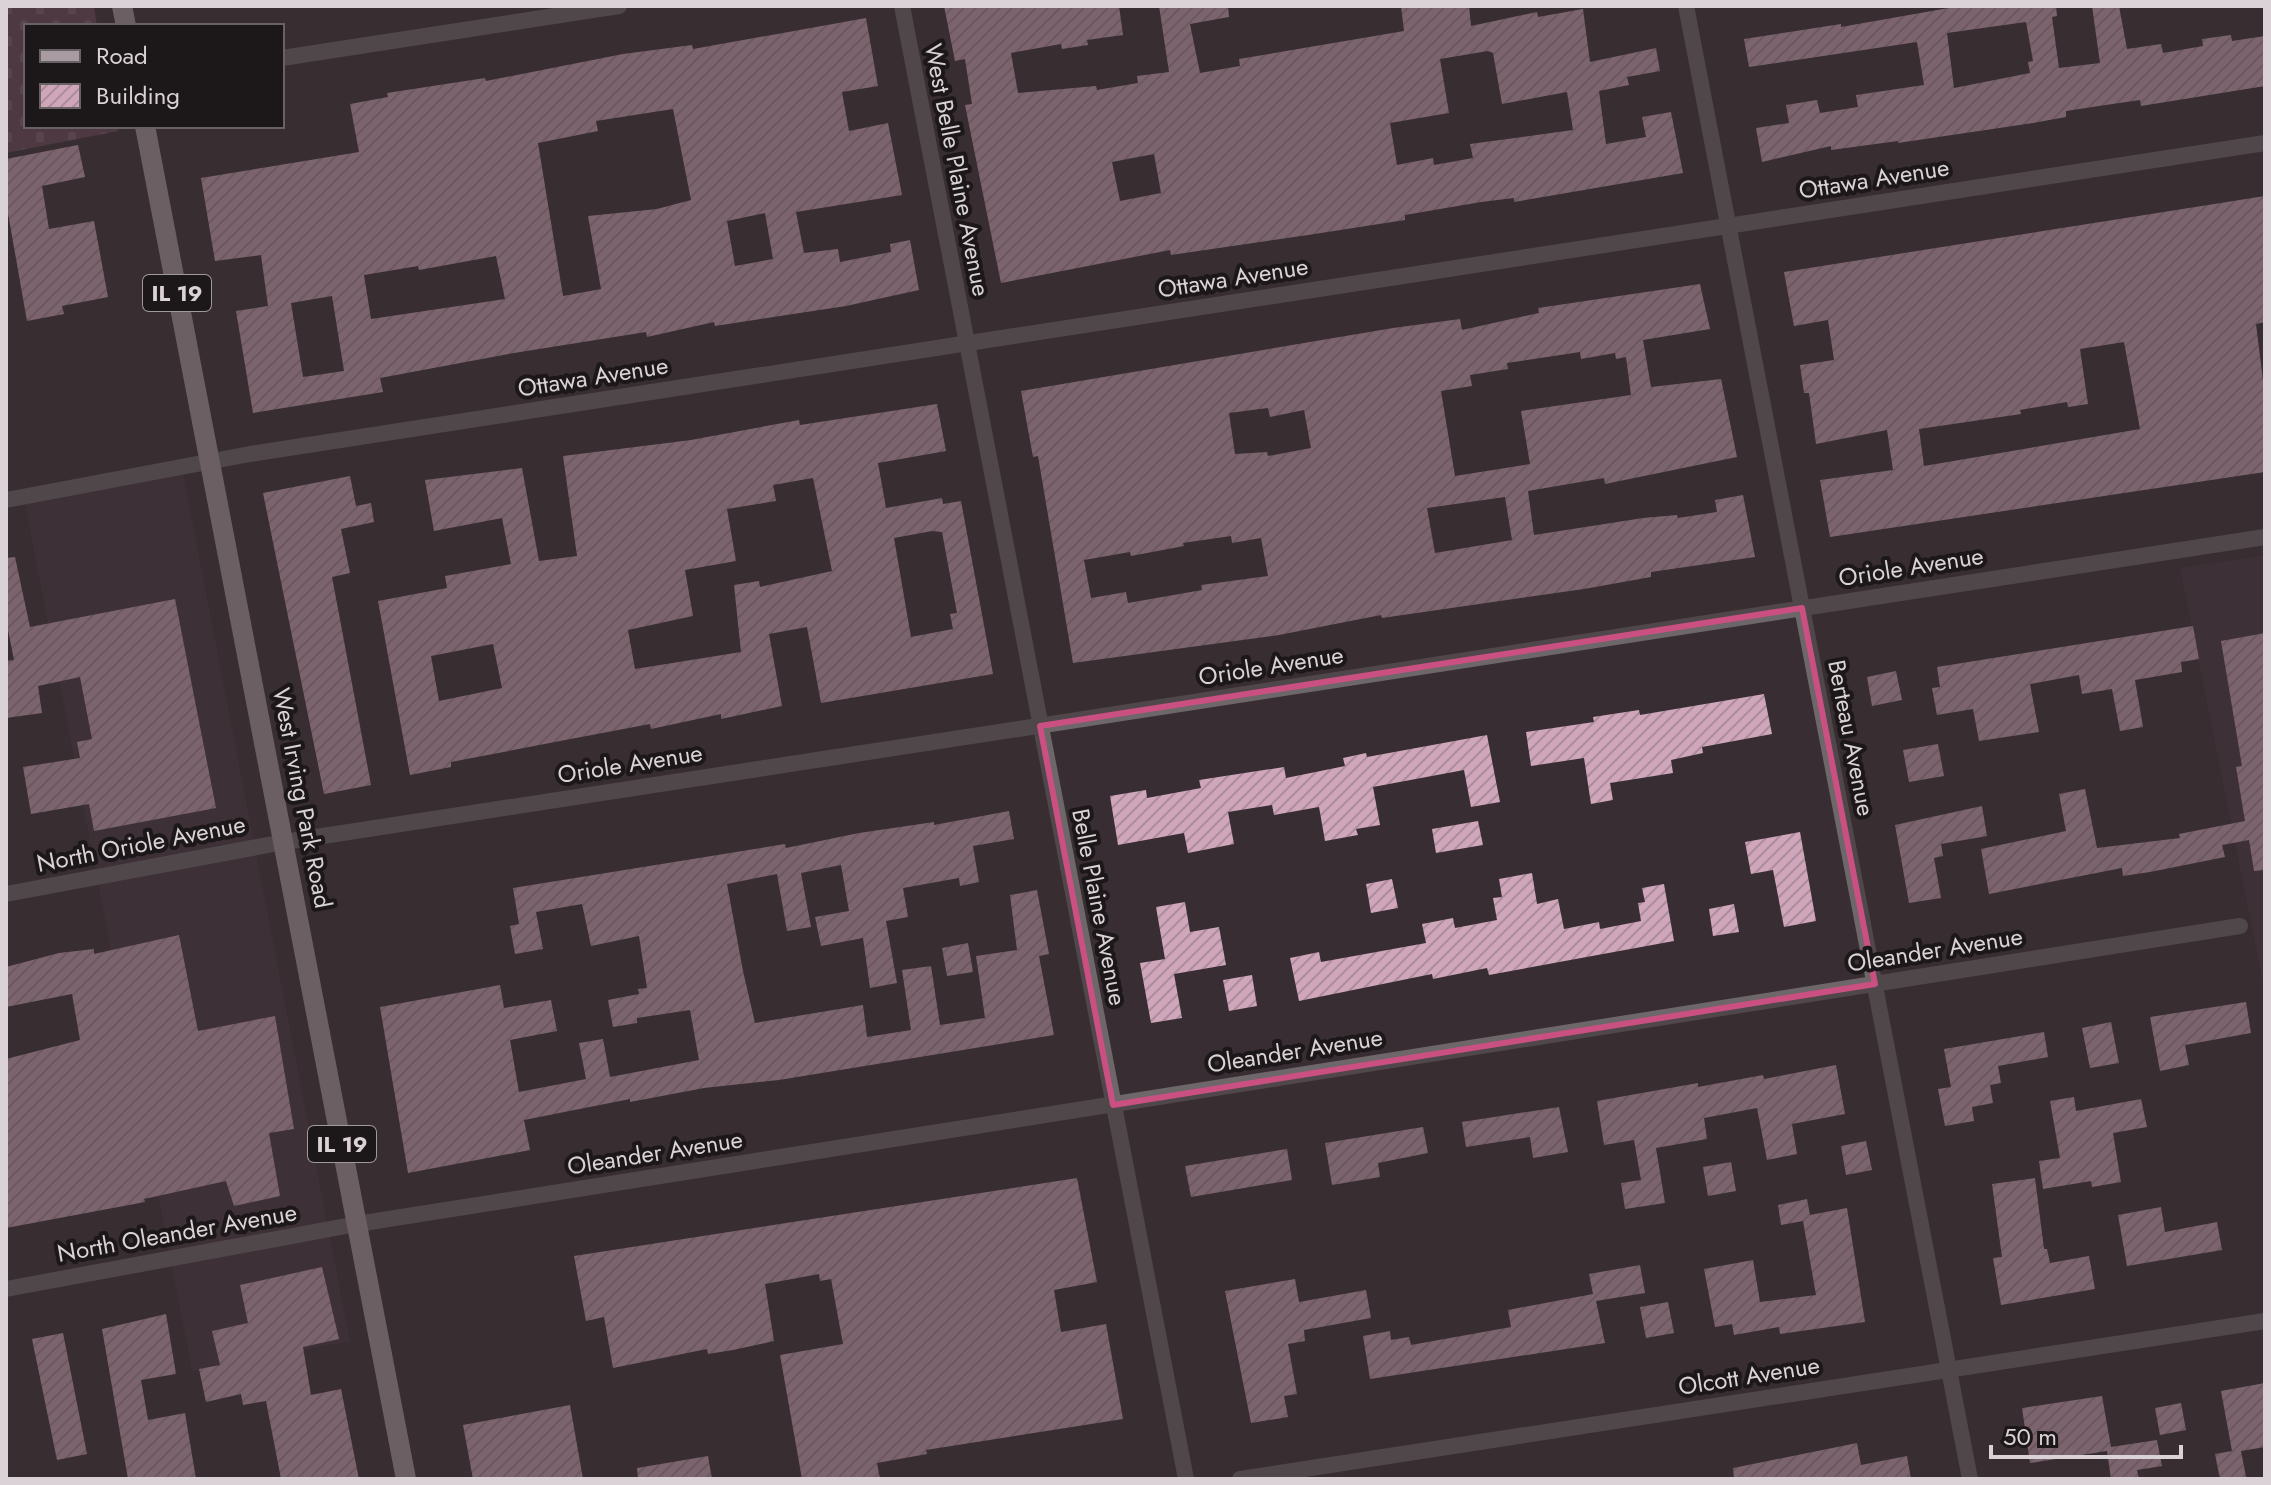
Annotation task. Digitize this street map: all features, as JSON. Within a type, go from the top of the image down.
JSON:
[{"type":"main road","name":"West Irving Park Road","points":[[145,128],[406,1479]]},
{"type":"street","points":[[284,58],[619,6]]},
{"type":"street","name":"West Belle Plaine Avenue","points":[[902,6],[965,343]]},
{"type":"street","name":"Berteau Avenue","points":[[1686,6],[1970,1479]]},
{"type":"street","name":"Ottawa Avenue","points":[[6,500],[209,460],[2265,143]]},
{"type":"street","name":"Belle Plaine Avenue","points":[[965,343],[1186,1479]]},
{"type":"street","name":"Oriole Avenue","points":[[284,842],[2265,537]]},
{"type":"street","name":"North Oriole Avenue","points":[[6,894],[284,842]]},
{"type":"street","name":"Oleander Avenue","points":[[357,1224],[2240,926]]},
{"type":"street","name":"North Oleander Avenue","points":[[6,1289],[357,1224]]},
{"type":"street","name":"Olcott Avenue","points":[[1240,1479],[2265,1321]]},
{"type":"highlighted area","points":[[1802,608],[1875,984],[1113,1105],[1040,726]]},
{"type":"shaded area","points":[[182,468],[350,1341],[192,1371],[24,499]]},
{"type":"shaded area","points":[[2265,555],[2265,993],[2180,568]]},
{"type":"green space","points":[[6,6],[94,6],[97,24],[24,24],[24,128],[117,128],[118,131],[6,153]]},
{"type":"building","points":[[944,6],[1119,6],[1123,35],[1087,40],[1088,45],[1062,49],[1061,44],[1011,53],[1018,93],[1096,86],[1097,90],[1138,83],[1137,76],[1169,72],[1159,6],[1228,6],[1229,17],[1190,24],[1200,73],[1240,66],[1239,59],[1404,31],[1401,6],[1469,6],[1471,26],[1537,12],[1538,17],[1583,9],[1590,62],[1656,48],[1660,71],[1627,77],[1629,85],[1599,91],[1606,144],[1646,137],[1642,117],[1671,112],[1683,173],[1514,202],[1514,198],[1481,202],[1405,215],[1405,220],[1308,235],[1171,255],[1170,250],[1001,283],[965,105],[972,104],[965,59],[955,61]],"holes":[[[1488,51],[1493,53],[1502,104],[1567,92],[1573,130],[1470,144],[1473,158],[1434,165],[1433,158],[1397,165],[1390,123],[1449,113],[1440,59]],[[1154,154],[1161,193],[1120,201],[1112,162]]]},
{"type":"building","points":[[1960,6],[2056,6],[2057,16],[2052,17],[2059,68],[2100,63],[2092,6],[2119,6],[2127,49],[2161,44],[2163,53],[2203,46],[2202,39],[2231,35],[2232,41],[2265,36],[2265,86],[2141,106],[2140,100],[2066,111],[2066,117],[1898,143],[1831,150],[1831,146],[1762,162],[1756,128],[1789,123],[1786,105],[1817,100],[1820,113],[1858,107],[1856,95],[1924,85],[1917,42],[1749,67],[1744,39],[1841,24],[1841,27]],"holes":[[[2026,22],[2033,61],[2028,62],[2030,73],[1954,88],[1947,33]]]},
{"type":"building","points":[[866,18],[878,86],[842,92],[849,131],[888,123],[902,195],[796,212],[804,253],[838,249],[840,262],[891,252],[890,244],[910,240],[919,290],[846,306],[715,326],[714,322],[647,337],[646,332],[514,353],[380,378],[383,392],[253,413],[236,311],[268,306],[261,255],[215,261],[201,178],[359,152],[350,104],[388,97],[387,93],[485,78],[486,81],[623,54],[692,45],[693,49]],"holes":[[[673,109],[691,200],[657,209],[588,216],[601,289],[563,296],[538,143],[598,131],[596,121]],[[765,213],[773,259],[735,266],[727,221]],[[496,256],[505,299],[371,319],[364,275],[418,266],[419,270]],[[332,296],[344,371],[303,377],[291,303]]]},
{"type":"building","points":[[78,145],[85,177],[42,186],[49,229],[94,221],[108,297],[62,306],[64,314],[27,321],[6,202],[6,159]]},
{"type":"building","points":[[2265,196],[2265,322],[2256,324],[2265,397],[2265,472],[1830,537],[1820,480],[1893,470],[1887,430],[1816,444],[1809,393],[1804,393],[1800,365],[1834,360],[1828,320],[1794,326],[1784,272]],"holes":[[[2124,342],[2140,429],[1924,466],[1919,429],[2021,414],[2020,410],[2067,402],[2068,407],[2088,404],[2080,349]]]},
{"type":"building","points":[[1700,284],[1710,329],[1643,340],[1651,387],[1721,379],[1737,457],[1605,484],[1604,478],[1528,491],[1534,535],[1643,518],[1677,515],[1678,518],[1717,512],[1715,500],[1743,495],[1755,557],[1651,572],[1651,577],[1584,589],[1382,618],[1381,615],[1279,635],[1073,663],[1038,456],[1033,457],[1021,391],[1393,328],[1460,319],[1462,330],[1539,313],[1538,308]],"holes":[[[1580,352],[1581,359],[1615,353],[1616,359],[1626,357],[1631,395],[1521,411],[1530,464],[1455,476],[1441,391],[1472,386],[1470,375],[1508,369],[1507,363]],[[1268,408],[1270,417],[1304,410],[1311,448],[1268,456],[1267,452],[1235,454],[1229,413]],[[1505,497],[1512,540],[1435,553],[1427,508]],[[1231,536],[1232,543],[1261,538],[1268,576],[1201,585],[1202,590],[1128,603],[1126,592],[1091,598],[1084,560],[1130,552],[1131,556],[1184,546],[1183,543]]]},
{"type":"building","points":[[937,404],[946,451],[878,463],[886,508],[942,498],[943,504],[961,501],[993,674],[821,703],[807,627],[769,634],[782,706],[721,719],[721,714],[651,729],[650,724],[451,762],[451,767],[410,775],[378,601],[447,588],[445,576],[511,564],[502,518],[434,531],[425,480],[522,468],[539,561],[577,556],[563,456],[691,440],[799,420],[800,425]],"holes":[[[813,478],[832,571],[760,587],[759,581],[734,585],[741,652],[635,669],[628,630],[693,616],[685,570],[736,561],[727,509],[776,501],[773,485]],[[942,532],[957,613],[950,614],[953,629],[911,637],[894,538]],[[493,644],[502,688],[439,701],[431,656]]]},
{"type":"building","points":[[350,476],[356,506],[371,503],[374,522],[341,529],[350,573],[332,577],[371,785],[324,794],[263,493]]},
{"type":"building","points":[[15,557],[30,627],[175,599],[216,808],[94,831],[89,804],[31,814],[23,767],[80,758],[77,742],[92,739],[80,677],[38,686],[42,713],[6,718],[6,661],[14,660],[6,620],[6,558]]},
{"type":"building","points":[[2193,626],[2199,659],[2181,662],[2182,672],[2135,680],[2143,727],[2120,731],[2112,689],[2082,694],[2079,675],[2030,684],[2039,732],[1979,741],[1973,709],[1937,715],[1932,688],[1940,687],[1937,667]]},
{"type":"building","points":[[2265,633],[2265,870],[2254,871],[2249,840],[2222,845],[2225,857],[2123,876],[2122,868],[1989,894],[1981,849],[2066,831],[2059,794],[2085,789],[2097,848],[2180,838],[2179,834],[2245,821],[2236,767],[2242,766],[2221,641]]},
{"type":"building","points":[[1896,671],[1902,700],[1872,706],[1867,677]]},
{"type":"building","points":[[1764,694],[1772,734],[1702,747],[1703,753],[1671,760],[1673,773],[1610,783],[1613,800],[1591,804],[1584,758],[1531,766],[1526,732],[1594,722],[1593,717],[1639,710],[1640,715]]},
{"type":"building","points":[[1487,735],[1500,802],[1471,807],[1464,770],[1373,787],[1380,825],[1356,829],[1358,835],[1325,841],[1319,807],[1274,815],[1272,805],[1228,812],[1234,844],[1188,853],[1184,833],[1118,845],[1110,796],[1146,790],[1147,798],[1201,788],[1199,780],[1284,767],[1286,778],[1345,766],[1343,758],[1366,753],[1367,757]]},
{"type":"building","points":[[1938,744],[1944,776],[1909,782],[1903,750]]},
{"type":"building","points":[[1982,806],[1987,836],[1941,844],[1943,856],[1934,858],[1941,898],[1909,903],[1895,825]]},
{"type":"building","points":[[1009,811],[1014,839],[973,846],[979,882],[960,886],[959,878],[903,888],[908,917],[886,921],[897,983],[870,988],[863,938],[821,946],[815,917],[849,911],[841,865],[801,873],[811,927],[787,931],[777,874],[727,884],[743,971],[755,1023],[863,1005],[867,1037],[911,1030],[902,970],[931,966],[940,1025],[985,1018],[976,956],[1017,950],[1010,895],[1037,890],[1049,954],[1039,956],[1054,1035],[779,1080],[704,1088],[630,1102],[630,1099],[524,1120],[530,1150],[408,1173],[380,1007],[500,985],[504,1008],[551,1000],[557,1031],[510,1040],[519,1092],[586,1079],[579,1043],[603,1039],[610,1077],[699,1060],[690,1010],[637,1018],[637,1023],[613,1027],[608,1000],[639,994],[638,989],[647,988],[639,936],[591,946],[582,904],[536,912],[543,949],[515,954],[510,926],[519,924],[513,888]]},
{"type":"building","points":[[1478,821],[1483,845],[1436,853],[1432,829]]},
{"type":"building","points":[[1800,832],[1816,921],[1784,927],[1773,870],[1751,874],[1745,842]]},
{"type":"building","points":[[1532,873],[1537,904],[1558,899],[1564,929],[1599,922],[1600,929],[1641,921],[1638,903],[1645,902],[1642,888],[1664,884],[1674,941],[1489,975],[1487,968],[1433,979],[1432,974],[1299,1001],[1290,958],[1319,952],[1321,962],[1426,943],[1422,924],[1453,918],[1455,928],[1497,920],[1493,898],[1502,897],[1499,879]]},
{"type":"building","points":[[1392,879],[1398,908],[1371,913],[1366,884]]},
{"type":"building","points":[[1185,902],[1190,932],[1219,927],[1226,965],[1174,974],[1182,1018],[1151,1023],[1140,963],[1165,959],[1156,907]]},
{"type":"building","points":[[1734,904],[1739,932],[1713,936],[1709,909]]},
{"type":"building","points":[[179,935],[198,1031],[275,1016],[294,1129],[269,1133],[280,1196],[234,1206],[226,1181],[144,1199],[145,1202],[6,1228],[6,1059],[80,1040],[72,994],[6,1007],[6,967],[59,953],[94,949],[94,954]]},
{"type":"building","points":[[968,943],[973,972],[947,976],[942,948]]},
{"type":"building","points":[[1252,975],[1257,1006],[1229,1011],[1223,980]]},
{"type":"building","points":[[2246,1002],[2251,1033],[2185,1045],[2189,1065],[2160,1071],[2150,1017]]},
{"type":"building","points":[[2111,1022],[2119,1063],[2090,1068],[2082,1028]]},
{"type":"building","points":[[2044,1032],[2048,1057],[1998,1066],[2001,1083],[1990,1085],[1993,1103],[1972,1107],[1974,1121],[1945,1126],[1938,1089],[1951,1087],[1944,1049]]},
{"type":"building","points":[[1836,1065],[1845,1114],[1792,1124],[1797,1154],[1767,1160],[1757,1108],[1704,1118],[1707,1139],[1656,1148],[1665,1203],[1625,1209],[1621,1183],[1641,1180],[1634,1140],[1604,1145],[1597,1101],[1698,1083],[1698,1087],[1763,1075],[1764,1079]]},
{"type":"building","points":[[2074,1097],[2076,1111],[2141,1099],[2147,1127],[2113,1133],[2121,1182],[2092,1187],[2091,1181],[2043,1189],[2039,1161],[2060,1158],[2050,1101]]},
{"type":"building","points":[[1559,1107],[1568,1152],[1533,1158],[1530,1137],[1466,1147],[1462,1122]]},
{"type":"building","points":[[1423,1127],[1428,1153],[1378,1163],[1380,1177],[1332,1185],[1325,1143]]},
{"type":"building","points":[[1866,1141],[1872,1170],[1846,1175],[1841,1146]]},
{"type":"building","points":[[1287,1149],[1292,1180],[1191,1197],[1185,1166]]},
{"type":"building","points":[[1731,1162],[1736,1191],[1708,1196],[1703,1167]]},
{"type":"building","points":[[1077,1178],[1097,1282],[1054,1290],[1061,1332],[1106,1324],[1123,1419],[926,1450],[927,1454],[877,1463],[880,1479],[802,1479],[780,1355],[843,1344],[831,1279],[820,1281],[819,1274],[765,1284],[774,1341],[733,1350],[708,1354],[707,1349],[613,1368],[604,1317],[586,1321],[574,1256]]},
{"type":"building","points":[[2035,1178],[2044,1249],[2047,1249],[2050,1263],[2089,1256],[2095,1289],[2001,1305],[1993,1258],[2002,1257],[1992,1184]]},
{"type":"building","points":[[1807,1199],[1810,1215],[1847,1208],[1865,1322],[1780,1334],[1779,1327],[1734,1335],[1732,1324],[1715,1327],[1704,1269],[1753,1260],[1760,1302],[1816,1295],[1803,1221],[1781,1225],[1778,1205]]},
{"type":"building","points":[[2161,1207],[2165,1232],[2217,1222],[2222,1250],[2127,1266],[2118,1215]]},
{"type":"building","points":[[1640,1265],[1645,1293],[1596,1301],[1605,1343],[1370,1379],[1363,1336],[1390,1331],[1391,1340],[1409,1337],[1411,1345],[1511,1327],[1508,1310],[1593,1294],[1589,1274]]},
{"type":"building","points":[[322,1267],[339,1339],[303,1347],[311,1395],[341,1389],[359,1479],[281,1479],[266,1401],[243,1405],[241,1394],[206,1402],[199,1369],[220,1365],[212,1331],[248,1323],[240,1285]]},
{"type":"building","points":[[1295,1279],[1299,1302],[1366,1290],[1371,1318],[1304,1330],[1305,1341],[1288,1344],[1297,1394],[1284,1396],[1288,1417],[1251,1423],[1225,1291]]},
{"type":"building","points":[[1668,1302],[1674,1333],[1646,1338],[1640,1307]]},
{"type":"building","points":[[166,1314],[176,1374],[141,1380],[148,1420],[185,1413],[196,1479],[128,1479],[102,1329]]},
{"type":"building","points":[[63,1333],[87,1454],[57,1460],[32,1339]]},
{"type":"building","points":[[2265,1383],[2265,1447],[2241,1451],[2246,1477],[2220,1479],[2215,1454],[2232,1451],[2221,1391]]},
{"type":"building","points":[[2102,1396],[2111,1447],[2157,1440],[2162,1466],[2137,1470],[2139,1479],[2111,1479],[2107,1451],[2030,1463],[2022,1408]]},
{"type":"building","points":[[2181,1403],[2186,1430],[2160,1435],[2155,1408]]},
{"type":"building","points":[[570,1405],[583,1479],[473,1479],[463,1425]]},
{"type":"building","points":[[1857,1443],[1861,1465],[1907,1456],[1911,1479],[1734,1479],[1733,1468]]},
{"type":"building","points":[[708,1456],[712,1479],[638,1479],[637,1468]]}]
